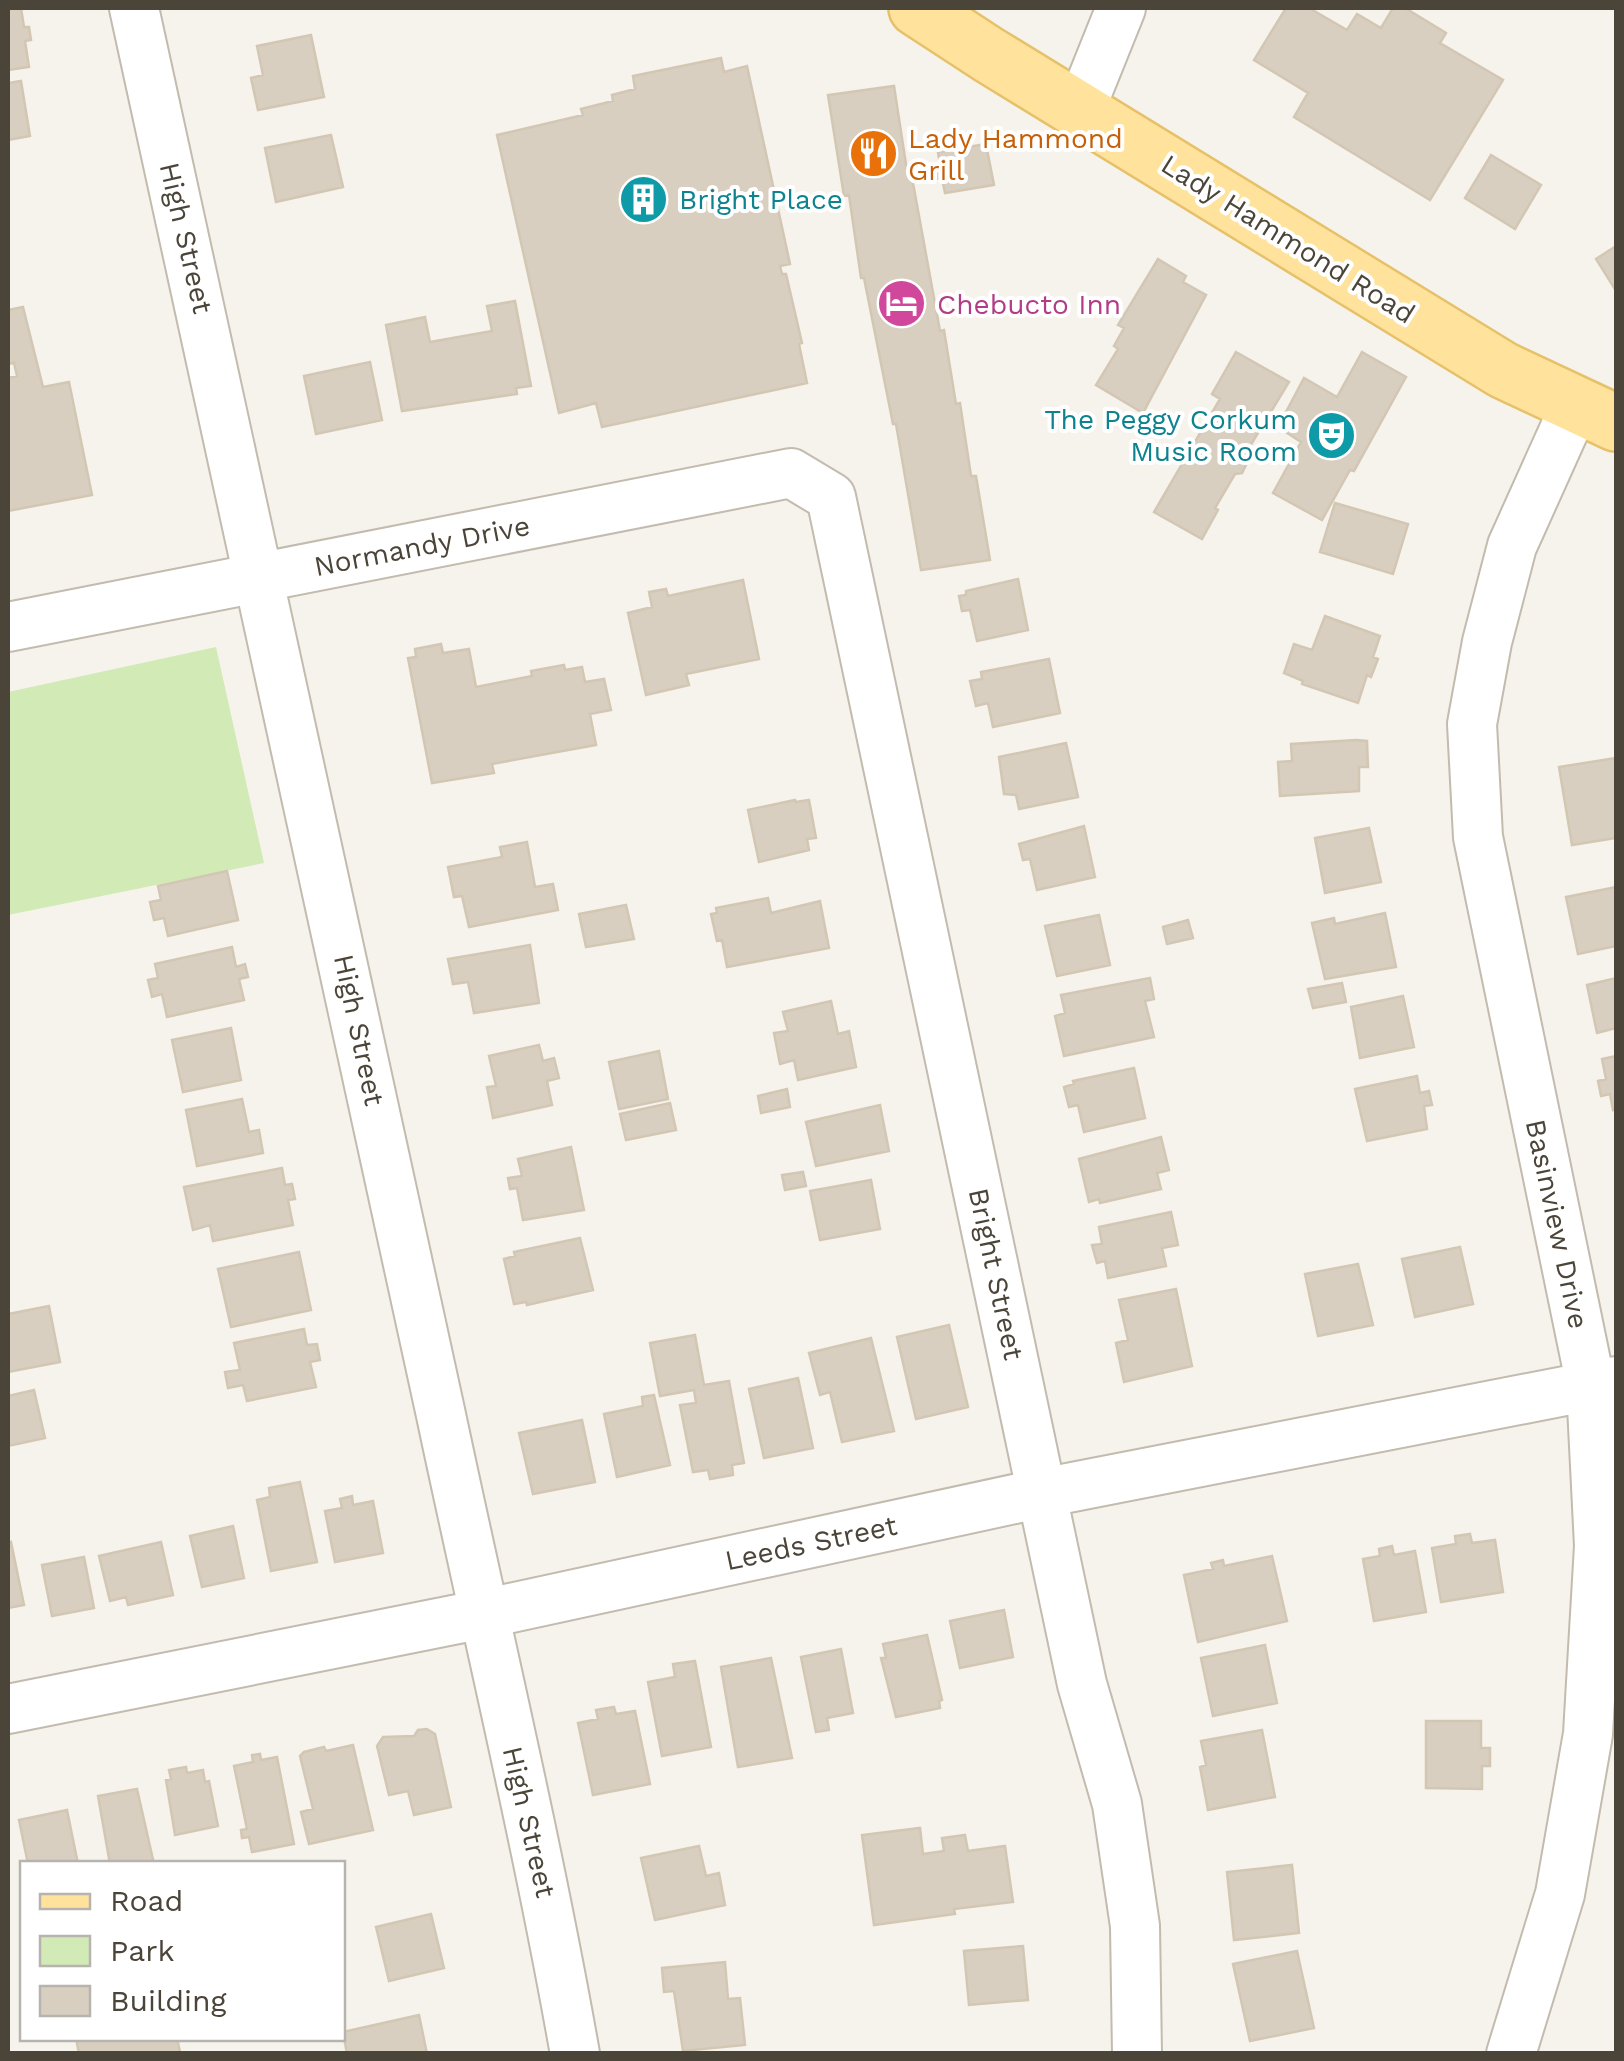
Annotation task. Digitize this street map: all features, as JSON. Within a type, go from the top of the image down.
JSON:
[{"type":"main road","name":"Lady Hammond Road","points":[[917,8],[1503,370],[1596,414]]},
{"type":"street","name":"High Street","points":[[134,8],[553,1928],[575,2054]]},
{"type":"street","points":[[1080,110],[1122,8]]},
{"type":"street","name":"Basinview Drive","points":[[1511,2054],[1560,1894],[1588,1734],[1604,1384],[1478,837],[1472,724],[1486,642],[1512,546],[1596,414]]},
{"type":"street","name":"Normandy Drive","points":[[8,627],[791,473],[831,497]]},
{"type":"street","name":"Bright Street","points":[[831,497],[1082,1684],[1117,1804],[1135,1926],[1138,2054]]},
{"type":"street","name":"Leeds Street","points":[[8,1710],[483,1614],[1042,1493],[1604,1384]]},
{"type":"green space","points":[[216,647],[264,863],[8,915],[8,692]]},
{"type":"building","points":[[8,8],[21,8],[24,27],[29,27],[31,40],[25,41],[29,67],[8,70]]},
{"type":"building","points":[[1286,8],[1309,8],[1347,30],[1357,14],[1381,28],[1393,8],[1405,8],[1446,33],[1440,43],[1503,80],[1430,200],[1294,117],[1308,93],[1254,60]]},
{"type":"building","points":[[311,35],[324,97],[258,110],[251,78],[263,75],[257,46]]},
{"type":"building","name":"Bright Place","points":[[721,58],[724,72],[747,66],[790,264],[780,266],[782,274],[786,274],[802,343],[799,344],[807,383],[602,427],[596,403],[559,413],[497,135],[583,115],[581,109],[613,101],[612,95],[635,89],[633,76]]},
{"type":"building","points":[[21,81],[30,136],[8,140],[8,83]]},
{"type":"building","name":"Chebucto Inn","points":[[894,86],[907,171],[940,166],[938,152],[986,144],[994,185],[945,193],[942,178],[913,183],[940,331],[944,330],[956,404],[960,403],[971,476],[976,476],[990,560],[921,570],[896,424],[861,278],[849,195],[844,196],[828,95]]},
{"type":"building","points":[[331,135],[343,187],[276,202],[265,148]]},
{"type":"building","points":[[1491,155],[1541,185],[1515,229],[1465,198]]},
{"type":"building","points":[[1616,246],[1616,291],[1596,259]]},
{"type":"building","points":[[1158,259],[1186,276],[1183,282],[1206,295],[1143,413],[1096,385],[1118,349],[1114,346],[1124,328],[1118,325]]},
{"type":"building","points":[[515,301],[531,386],[516,388],[517,394],[402,411],[386,325],[425,317],[430,342],[492,331],[487,306]]},
{"type":"building","points":[[23,307],[43,387],[69,382],[92,495],[8,511],[8,378],[17,376],[14,363],[8,364],[8,310]]},
{"type":"building","points":[[1236,352],[1289,382],[1244,456],[1247,463],[1242,473],[1235,474],[1215,508],[1218,510],[1202,539],[1154,512],[1220,399],[1212,394]]},
{"type":"building","name":"The Peggy Corkum Music Room","points":[[1362,352],[1406,377],[1322,520],[1273,493],[1301,442],[1278,427],[1304,378],[1337,397]]},
{"type":"building","points":[[370,362],[382,420],[316,434],[304,376]]},
{"type":"building","points":[[1335,503],[1408,524],[1393,574],[1320,552]]},
{"type":"building","points":[[1018,579],[1028,630],[977,641],[970,610],[962,611],[959,596]]},
{"type":"building","points":[[743,580],[759,659],[686,674],[689,685],[646,695],[628,613],[652,607],[649,592],[666,589],[668,596]]},
{"type":"building","points":[[1325,616],[1380,636],[1373,657],[1378,659],[1371,677],[1367,675],[1358,703],[1302,684],[1303,681],[1284,673],[1294,644],[1312,650]]},
{"type":"building","points":[[441,644],[443,653],[469,649],[476,687],[564,665],[565,670],[582,667],[585,682],[604,679],[611,710],[590,714],[596,745],[492,764],[494,773],[432,783],[408,658],[416,657],[415,649]]},
{"type":"building","points":[[1049,659],[1060,713],[993,727],[988,703],[976,706],[970,681],[982,679],[981,672]]},
{"type":"building","points":[[1367,741],[1368,767],[1359,767],[1359,791],[1280,796],[1278,762],[1292,761],[1291,744]]},
{"type":"building","points":[[1066,743],[1078,797],[1019,809],[1016,795],[1004,794],[999,757]]},
{"type":"building","points":[[1616,758],[1616,838],[1572,845],[1559,767]]},
{"type":"building","points":[[809,800],[816,838],[807,839],[809,850],[759,862],[748,810]]},
{"type":"building","points":[[1084,826],[1095,877],[1037,890],[1030,859],[1023,860],[1019,844]]},
{"type":"building","points":[[1369,828],[1381,882],[1325,893],[1315,838]]},
{"type":"building","points":[[527,842],[535,887],[553,884],[558,910],[469,927],[462,896],[454,897],[448,867],[502,857],[500,847]]},
{"type":"building","points":[[227,871],[238,920],[168,936],[164,918],[154,920],[150,902],[161,900],[158,886]]},
{"type":"building","points":[[1616,887],[1616,946],[1578,954],[1566,897]]},
{"type":"building","points":[[768,898],[771,913],[820,901],[829,948],[727,967],[722,940],[717,941],[711,914],[717,913],[716,908]]},
{"type":"building","points":[[626,905],[634,939],[586,947],[579,914]]},
{"type":"building","points":[[1385,913],[1396,967],[1325,979],[1312,923],[1334,918],[1335,924]]},
{"type":"building","points":[[1099,915],[1110,965],[1057,976],[1045,926]]},
{"type":"building","points":[[1188,920],[1193,938],[1167,944],[1163,927]]},
{"type":"building","points":[[530,945],[539,1003],[474,1013],[468,982],[453,984],[448,959]]},
{"type":"building","points":[[232,947],[236,967],[245,964],[248,977],[239,979],[244,1000],[167,1017],[162,994],[152,997],[148,980],[158,978],[155,964]]},
{"type":"building","points":[[1150,978],[1154,999],[1145,1001],[1154,1037],[1064,1056],[1055,1016],[1065,1013],[1061,995]]},
{"type":"building","points":[[1616,978],[1616,1028],[1597,1033],[1587,985]]},
{"type":"building","points":[[1342,983],[1346,1002],[1313,1008],[1308,989]]},
{"type":"building","points":[[1403,996],[1414,1047],[1360,1058],[1351,1007]]},
{"type":"building","points":[[831,1001],[838,1034],[849,1031],[856,1067],[798,1080],[794,1060],[780,1064],[774,1033],[788,1031],[783,1012]]},
{"type":"building","points":[[231,1028],[241,1080],[183,1092],[172,1040]]},
{"type":"building","points":[[539,1045],[543,1061],[554,1058],[559,1078],[547,1081],[552,1105],[493,1118],[487,1087],[496,1086],[489,1056]]},
{"type":"building","points":[[659,1051],[668,1099],[619,1109],[609,1062]]},
{"type":"building","points":[[1616,1056],[1613,1110],[1610,1094],[1601,1096],[1598,1081],[1606,1079],[1602,1059]]},
{"type":"building","points":[[1134,1068],[1145,1118],[1084,1132],[1078,1105],[1069,1107],[1064,1087],[1074,1084],[1073,1081]]},
{"type":"building","points":[[1417,1076],[1420,1093],[1429,1091],[1432,1105],[1424,1106],[1427,1129],[1367,1141],[1355,1089]]},
{"type":"building","points":[[787,1089],[790,1107],[761,1113],[758,1096]]},
{"type":"building","points":[[242,1099],[249,1132],[259,1130],[263,1153],[197,1166],[186,1110]]},
{"type":"building","points":[[670,1103],[676,1130],[626,1140],[620,1114]]},
{"type":"building","points":[[880,1105],[889,1151],[816,1166],[806,1122]]},
{"type":"building","points":[[1161,1137],[1169,1170],[1157,1173],[1161,1189],[1089,1202],[1079,1159]]},
{"type":"building","points":[[571,1147],[584,1210],[523,1220],[517,1188],[510,1189],[508,1178],[522,1176],[518,1159]]},
{"type":"building","points":[[282,1168],[285,1185],[292,1184],[295,1199],[288,1200],[293,1225],[213,1241],[210,1225],[193,1230],[184,1187]]},
{"type":"building","points":[[803,1172],[806,1186],[785,1190],[782,1175]]},
{"type":"building","points":[[871,1180],[880,1229],[820,1240],[810,1191]]},
{"type":"building","points":[[1171,1212],[1178,1245],[1162,1248],[1166,1266],[1108,1278],[1105,1261],[1097,1263],[1092,1245],[1102,1244],[1099,1227]]},
{"type":"building","points":[[580,1238],[593,1290],[527,1305],[514,1304],[504,1259],[515,1256],[514,1252]]},
{"type":"building","points":[[1460,1247],[1473,1304],[1415,1317],[1402,1259]]},
{"type":"building","points":[[299,1252],[311,1310],[231,1327],[218,1269]]},
{"type":"building","points":[[1358,1264],[1373,1325],[1318,1336],[1305,1274]]},
{"type":"building","points":[[1176,1289],[1192,1366],[1124,1382],[1116,1343],[1128,1340],[1119,1300]]},
{"type":"building","points":[[49,1306],[60,1362],[8,1372],[8,1314]]},
{"type":"building","points":[[949,1325],[968,1407],[916,1419],[897,1337]]},
{"type":"building","points":[[304,1329],[307,1345],[317,1344],[320,1360],[310,1362],[316,1387],[247,1401],[243,1385],[228,1388],[225,1372],[240,1370],[234,1343]]},
{"type":"building","points":[[695,1335],[704,1385],[729,1381],[744,1463],[732,1465],[733,1475],[710,1479],[708,1470],[693,1472],[680,1405],[696,1403],[694,1390],[660,1396],[650,1343]]},
{"type":"building","points":[[871,1338],[894,1431],[842,1442],[830,1392],[820,1395],[809,1353]]},
{"type":"building","points":[[798,1378],[813,1448],[764,1458],[749,1389]]},
{"type":"building","points":[[34,1390],[45,1438],[8,1446],[8,1396]]},
{"type":"building","points":[[654,1395],[670,1465],[617,1477],[604,1414],[643,1406],[642,1397]]},
{"type":"building","points":[[582,1420],[595,1482],[533,1494],[519,1433]]},
{"type":"building","points":[[300,1482],[317,1562],[271,1571],[257,1500],[270,1497],[269,1488]]},
{"type":"building","points":[[352,1496],[353,1505],[373,1501],[383,1553],[335,1562],[325,1511],[342,1508],[340,1499]]},
{"type":"building","points":[[233,1526],[244,1578],[202,1587],[190,1536]]},
{"type":"building","points":[[1470,1534],[1472,1543],[1495,1540],[1503,1592],[1441,1602],[1432,1548],[1456,1544],[1455,1536]]},
{"type":"building","points":[[11,1542],[24,1605],[8,1608],[8,1543]]},
{"type":"building","points":[[161,1542],[173,1595],[128,1605],[126,1597],[110,1601],[99,1556]]},
{"type":"building","points":[[1392,1546],[1394,1555],[1415,1551],[1426,1612],[1374,1621],[1363,1559],[1380,1556],[1379,1549]]},
{"type":"building","points":[[1272,1556],[1287,1621],[1198,1642],[1184,1575],[1213,1569],[1211,1563],[1223,1560],[1224,1566]]},
{"type":"building","points":[[84,1557],[94,1608],[52,1616],[42,1565]]},
{"type":"building","points":[[1004,1610],[1013,1657],[960,1668],[950,1621]]},
{"type":"building","points":[[927,1635],[942,1700],[940,1708],[896,1717],[881,1658],[886,1658],[883,1644]]},
{"type":"building","points":[[1265,1645],[1277,1703],[1213,1716],[1201,1658]]},
{"type":"building","points":[[841,1649],[853,1713],[827,1718],[829,1730],[816,1732],[801,1657]]},
{"type":"building","points":[[771,1658],[792,1758],[738,1767],[721,1667]]},
{"type":"building","points":[[695,1661],[711,1747],[662,1756],[648,1682],[675,1677],[673,1664]]},
{"type":"building","points":[[614,1707],[616,1714],[635,1711],[650,1784],[593,1795],[578,1723],[598,1719],[596,1710]]},
{"type":"building","points":[[1426,1721],[1481,1721],[1481,1748],[1490,1748],[1490,1766],[1482,1766],[1482,1789],[1426,1788]]},
{"type":"building","points":[[427,1729],[435,1734],[451,1807],[414,1815],[408,1791],[389,1795],[377,1746],[383,1737],[414,1736],[418,1730]]},
{"type":"building","points":[[1262,1730],[1275,1797],[1208,1810],[1200,1767],[1206,1765],[1201,1741]]},
{"type":"building","points":[[353,1745],[373,1830],[309,1844],[301,1812],[313,1809],[300,1756],[324,1747],[326,1751]]},
{"type":"building","points":[[260,1754],[261,1760],[277,1757],[294,1844],[252,1852],[249,1837],[242,1838],[241,1830],[247,1829],[234,1766],[253,1762],[252,1755]]},
{"type":"building","points":[[186,1767],[187,1773],[203,1770],[205,1782],[209,1781],[218,1826],[175,1835],[166,1780],[171,1779],[169,1770]]},
{"type":"building","points":[[137,1789],[153,1861],[109,1861],[98,1796]]},
{"type":"building","points":[[67,1810],[77,1861],[27,1861],[19,1820]]},
{"type":"building","points":[[920,1828],[923,1854],[944,1851],[942,1838],[965,1835],[968,1851],[1005,1846],[1013,1902],[874,1925],[862,1835]]},
{"type":"building","points":[[699,1846],[706,1876],[719,1873],[725,1905],[655,1920],[641,1858]]},
{"type":"building","points":[[1292,1865],[1299,1933],[1234,1940],[1227,1872]]},
{"type":"building","points":[[431,1914],[444,1968],[389,1981],[376,1927]]},
{"type":"building","points":[[1023,1946],[1028,2000],[969,2005],[964,1951]]},
{"type":"building","points":[[1297,1951],[1314,2028],[1250,2041],[1233,1964]]},
{"type":"building","points":[[725,1962],[728,1999],[740,1998],[745,2045],[683,2051],[674,1991],[664,1992],[662,1968]]},
{"type":"building","points":[[419,2015],[427,2054],[347,2054],[345,2032]]},
{"type":"building","points":[[77,2041],[178,2041],[180,2052],[79,2054]]},
{"type":"place","name":"Lady Hammond Grill","points":[[873,154]]},
{"type":"place","name":"Bright Place","points":[[644,199]]},
{"type":"place","name":"Chebucto Inn","points":[[902,304]]},
{"type":"place","name":"The Peggy Corkum Music Room","points":[[1332,435]]}]
